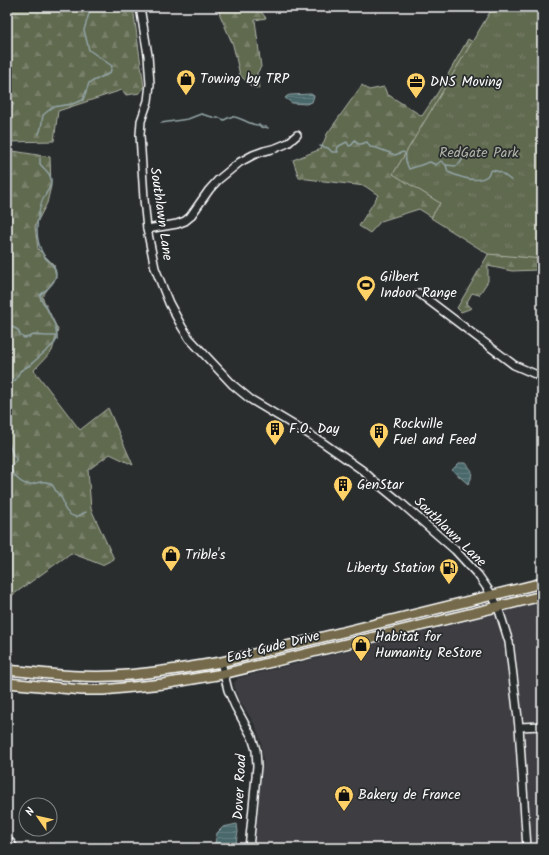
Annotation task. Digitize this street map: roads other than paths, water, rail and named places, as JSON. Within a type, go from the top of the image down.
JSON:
[{"type":"main road","name":"East Gude Drive","points":[[7,670],[68,676],[114,676],[152,673],[221,662],[542,583]]},
{"type":"main road","name":"East Gude Drive","points":[[7,683],[82,690],[109,690],[163,684],[223,674],[542,596]]},
{"type":"street","name":"Southlawn Lane","points":[[140,7],[148,55],[150,84],[148,101],[141,121],[140,135],[144,199],[147,229],[155,268],[169,303],[182,327],[190,338],[233,385],[250,399],[322,442],[362,470],[455,550],[478,575],[492,595],[498,607],[509,642],[518,727],[527,848]]},
{"type":"street","points":[[147,229],[177,224],[185,221],[190,217],[218,180],[240,162],[264,151],[288,144],[297,135]]},
{"type":"street","points":[[419,293],[514,365],[535,374],[542,379]]},
{"type":"street","name":"Dover Road","points":[[221,662],[223,674],[230,694],[252,737],[256,750],[257,766],[249,848]]},
{"type":"street","points":[[518,727],[542,726]]},
{"type":"street","points":[[7,839],[14,848]]},
{"type":"water","points":[[311,94],[314,96],[312,102],[306,104],[292,103],[285,98],[290,95]]},
{"type":"water","points":[[459,463],[466,463],[472,471],[471,479],[468,484],[452,470]]},
{"type":"water","points":[[237,824],[238,832],[235,848],[214,848],[217,833],[223,827]]},
{"type":"waterway","points":[[39,134],[43,115],[53,107],[72,104],[83,100],[89,83],[110,73],[112,66],[89,50],[84,30],[91,7]]},
{"type":"waterway","points":[[161,123],[188,119],[201,114],[224,120],[230,117],[236,117],[251,124],[268,128]]},
{"type":"waterway","points":[[320,146],[328,148],[332,152],[338,152],[337,149],[339,146],[347,142],[349,146],[352,145],[355,140],[358,144],[367,142],[370,147],[395,155],[403,152],[406,154],[405,156],[409,169],[430,162],[436,165],[441,161],[446,165],[448,172],[463,178],[473,180],[483,178],[492,170],[500,172],[512,181]]},
{"type":"waterway","points":[[446,165],[456,166],[464,157],[468,156],[475,158]]},
{"type":"waterway","points":[[7,384],[15,381],[20,371],[30,365],[54,344],[57,339],[55,325],[41,300],[40,295],[53,283],[56,277],[53,266],[42,253],[37,236],[37,222],[40,208],[51,183],[49,174],[40,164],[40,158]]},
{"type":"waterway","points":[[7,324],[18,330],[20,335],[24,338],[34,335],[57,336]]},
{"type":"waterway","points":[[7,393],[9,395],[7,405]]},
{"type":"waterway","points":[[7,426],[7,430]]},
{"type":"waterway","points":[[7,442],[16,458],[16,461],[10,467],[13,474],[19,480],[26,484],[42,482],[49,483],[53,485],[62,498],[64,507],[69,514],[76,517],[86,512]]},
{"type":"place","name":"Towing by TRP","points":[[186,96]]},
{"type":"place","name":"DNS Moving","points":[[416,99]]},
{"type":"place","name":"Gilbert Indoor Range","points":[[366,302]]},
{"type":"place","name":"F.O. Day","points":[[275,446]]},
{"type":"place","name":"Rockville Fuel and Feed","points":[[379,449]]},
{"type":"place","name":"GenStar","points":[[343,502]]},
{"type":"place","name":"Trible's","points":[[171,572]]},
{"type":"place","name":"Liberty Station","points":[[449,585]]},
{"type":"place","name":"Habitat for Humanity ReStore","points":[[361,662]]},
{"type":"place","name":"Bakery de France","points":[[344,812]]},
{"type":"park label","name":"RedGate Park","points":[[479,153]]}]
